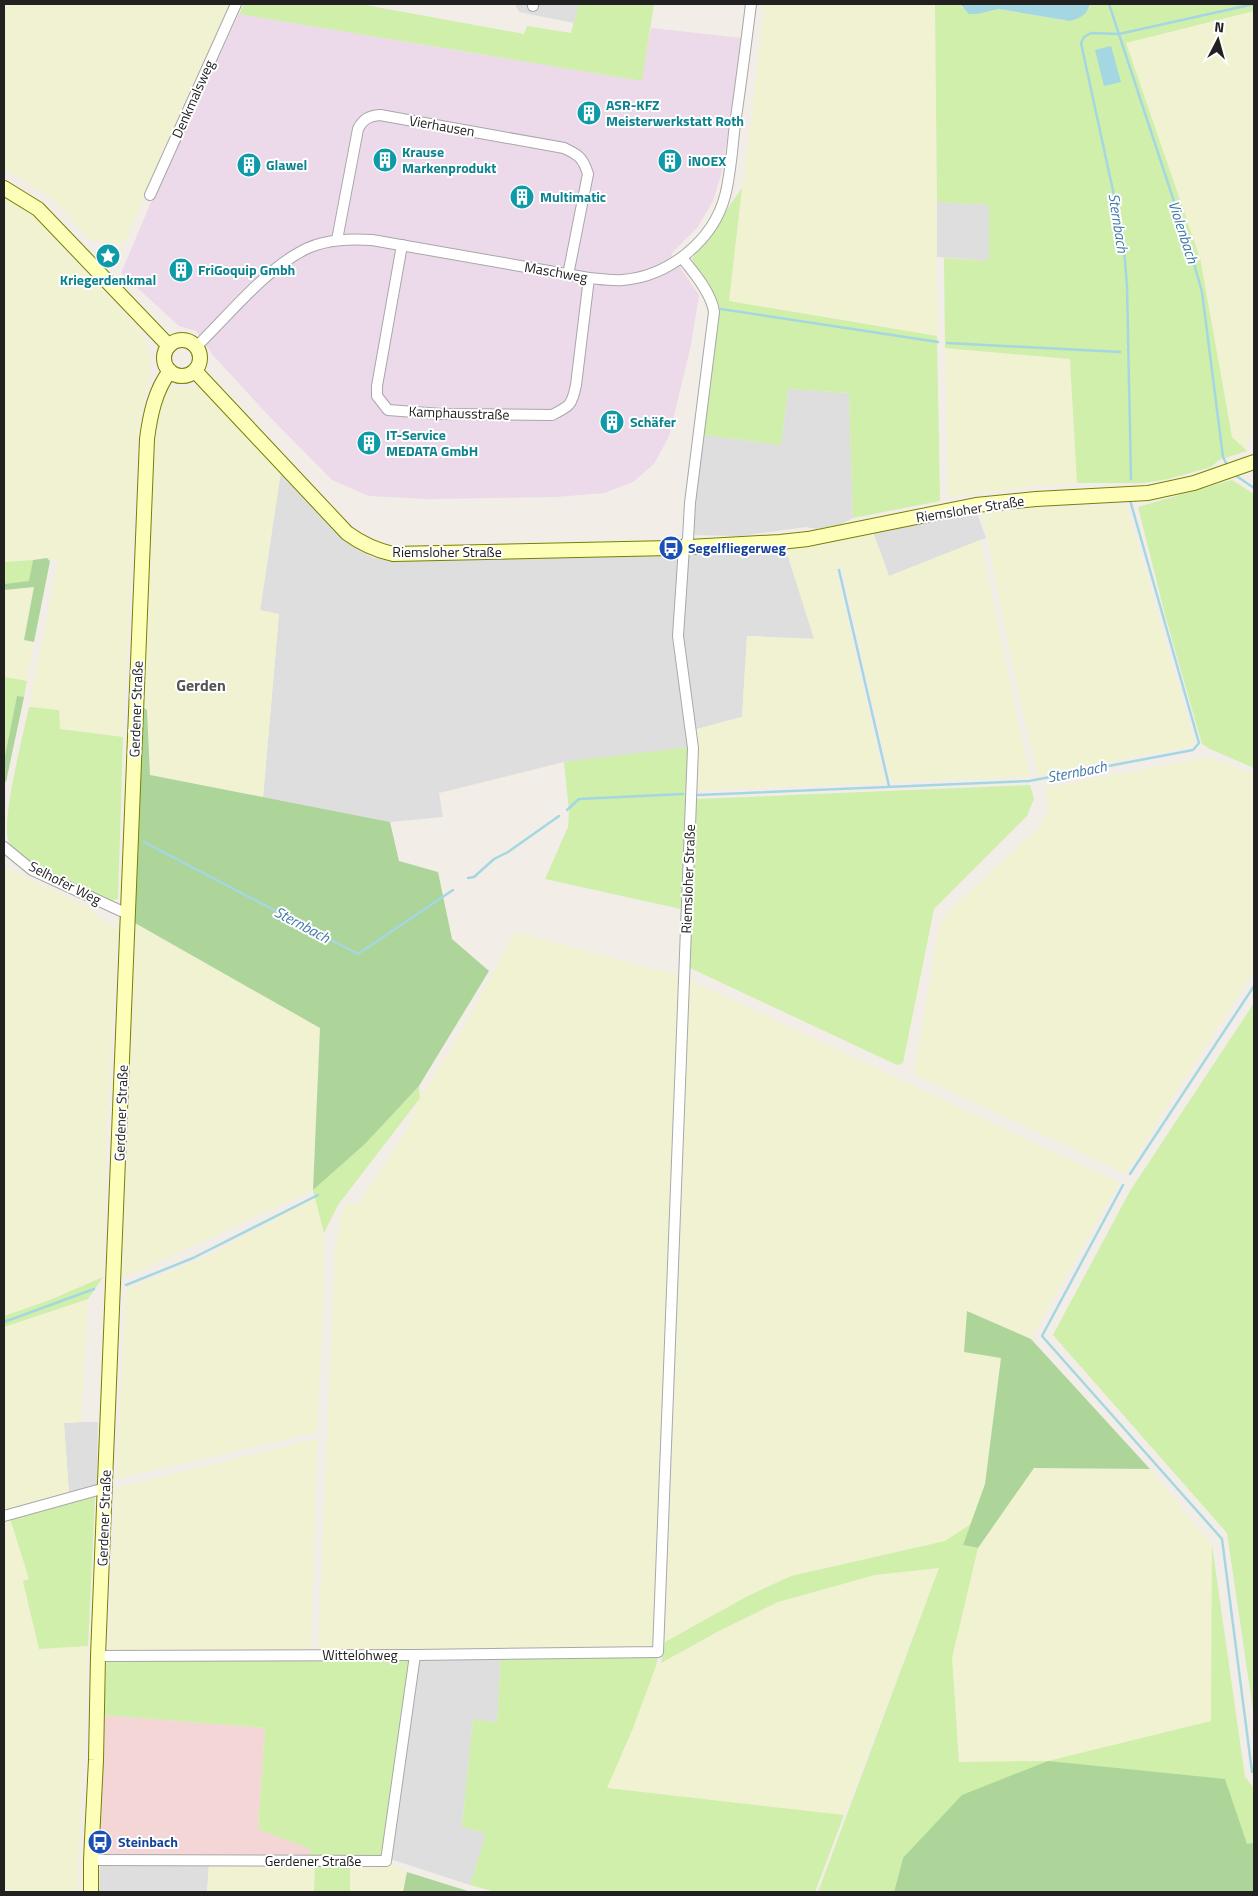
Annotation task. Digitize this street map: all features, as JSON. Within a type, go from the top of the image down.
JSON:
[{"type":"main road","points":[[4,188],[38,209],[168,346]]},
{"type":"main road","points":[[183,340],[196,347],[200,362],[195,371],[185,376],[174,374],[170,371],[164,362],[168,346],[183,340]]},
{"type":"main road","name":"Gerdener Straße","points":[[91,1892],[90,1860],[96,1760],[98,1656],[147,439],[150,416],[165,377],[170,371]]},
{"type":"main road","name":"Riemsloher Straße","points":[[195,371],[347,533],[374,550],[393,554],[684,547],[808,539],[999,502],[1148,493],[1194,483],[1254,462]]},
{"type":"street","name":"Denkmalsweg","points":[[150,195],[236,4]]},
{"type":"street","name":"Maschweg","points":[[196,347],[285,261],[309,248],[337,240],[354,239],[402,245],[568,275],[621,280],[637,278],[662,269],[682,258],[711,227],[725,197],[751,4]]},
{"type":"street","name":"Vierhausen","points":[[337,240],[358,129],[362,121],[370,116],[380,115],[564,148],[576,153],[584,162],[588,174],[568,275]]},
{"type":"street","name":"Kamphausstraße","points":[[402,245],[376,386],[377,396],[388,410],[441,414],[552,415],[563,409],[572,401],[576,385],[589,278]]},
{"type":"street","points":[[682,258],[714,304],[690,503],[688,539],[684,547]]},
{"type":"street","name":"Riemsloher Straße","points":[[415,1655],[658,1652],[693,748],[678,636],[684,547]]},
{"type":"street","name":"Selhofer Weg","points":[[4,847],[32,870],[121,911],[129,912]]},
{"type":"street","points":[[4,1516],[105,1488]]},
{"type":"street","name":"Wittelohweg","points":[[98,1656],[415,1655],[386,1861]]},
{"type":"street","name":"Gerdener Straße","points":[[90,1860],[386,1861]]},
{"type":"shaded area","points":[[515,4],[579,4],[574,23],[519,12]]},
{"type":"shaded area","points":[[239,14],[641,81],[651,28],[742,38],[722,172],[713,201],[697,228],[671,254],[699,295],[691,345],[669,436],[654,464],[633,482],[604,493],[556,497],[425,499],[369,496],[332,480],[267,414],[212,354],[196,331],[179,326],[121,273],[161,179]]},
{"type":"shaded area","points":[[937,202],[989,205],[989,261],[937,257]]},
{"type":"shaded area","points":[[788,389],[849,393],[853,518],[840,525],[816,529],[806,527],[741,536],[688,535],[703,435],[781,445]]},
{"type":"shaded area","points":[[281,471],[348,541],[362,552],[374,558],[401,561],[483,560],[647,552],[786,550],[815,639],[747,636],[742,717],[693,730],[696,747],[564,762],[439,793],[443,817],[390,822],[263,797],[279,614],[260,611]]},
{"type":"shaded area","points":[[977,513],[986,538],[889,576],[873,532]]},
{"type":"shaded area","points":[[98,1422],[97,1488],[69,1494],[64,1423]]},
{"type":"shaded area","points":[[501,1656],[497,1722],[473,1720],[462,1826],[486,1834],[470,1885],[390,1859],[417,1657]]},
{"type":"shaded area","points":[[104,1715],[265,1728],[258,1829],[311,1849],[310,1855],[98,1856]]},
{"type":"shaded area","points":[[100,1863],[209,1865],[207,1892],[99,1892]]},
{"type":"green space","points":[[4,4],[232,4],[123,245],[89,239],[55,201],[4,170]]},
{"type":"green space","points":[[244,4],[360,4],[524,34],[527,26],[571,33],[579,4],[654,4],[642,81],[239,14]]},
{"type":"green space","points":[[765,4],[935,4],[937,336],[729,301]]},
{"type":"green space","points":[[935,4],[960,4],[962,8],[988,11],[997,9],[1064,20],[1089,9],[1090,4],[1254,4],[1254,11],[1126,43],[1200,258],[1232,437],[1247,451],[1219,460],[1211,467],[1168,479],[1143,483],[1077,483],[1070,359],[945,348],[944,258],[989,261],[989,205],[937,202]]},
{"type":"green space","points":[[1254,11],[1254,422],[1247,451],[1232,438],[1200,258],[1126,42]]},
{"type":"green space","points":[[742,188],[729,301],[937,336],[940,501],[853,518],[849,393],[788,389],[781,445],[703,435],[718,304],[692,259]]},
{"type":"green space","points":[[4,195],[34,215],[136,325],[147,343],[151,359],[149,379],[140,418],[137,450],[123,737],[60,729],[59,710],[29,707],[58,562],[47,558],[4,562]]},
{"type":"green space","points":[[945,348],[1070,359],[1077,483],[948,497]]},
{"type":"green space","points":[[170,387],[200,387],[281,471],[260,610],[279,614],[263,797],[150,775],[147,710],[141,706],[152,442],[159,403]]},
{"type":"green space","points":[[1232,480],[1254,494],[1254,768],[1202,744],[1165,615],[1138,507]]},
{"type":"green space","points":[[1126,505],[1195,745],[1039,776],[1018,693],[982,513],[1039,508]]},
{"type":"green space","points":[[873,532],[889,576],[980,540],[1030,777],[891,782],[842,568],[836,570],[885,783],[697,790],[696,747],[693,730],[742,717],[747,636],[814,639],[786,550],[819,546]]},
{"type":"green space","points":[[47,558],[50,561],[34,642],[24,640],[34,587],[4,590],[4,584],[29,581],[33,560]]},
{"type":"green space","points":[[33,560],[30,581],[4,584],[4,562]]},
{"type":"green space","points":[[34,587],[24,640],[34,642],[27,681],[4,677],[4,590]]},
{"type":"green space","points":[[4,677],[27,681],[24,697],[17,697],[4,761]]},
{"type":"green space","points":[[17,696],[24,697],[6,782],[4,781],[4,761]]},
{"type":"green space","points":[[141,706],[147,710],[150,775],[390,822],[399,861],[438,872],[452,939],[489,971],[419,1086],[365,1144],[313,1190],[320,1028],[135,923]]},
{"type":"green space","points":[[29,707],[59,710],[60,729],[123,737],[118,899],[110,901],[54,876],[26,860],[15,851],[9,842],[7,832],[10,798]]},
{"type":"green space","points":[[690,747],[681,909],[545,879],[568,827],[569,811],[564,762]]},
{"type":"green space","points":[[1198,759],[1214,759],[1254,774],[1254,971],[1126,1174],[914,1074],[940,922],[951,909],[1037,830],[1048,811],[1046,788]]},
{"type":"green space","points":[[1030,785],[1034,799],[1027,816],[934,909],[903,1063],[897,1065],[690,968],[696,799]]},
{"type":"green space","points":[[4,866],[89,908],[107,924],[118,928],[107,1124],[103,1277],[50,1300],[4,1316]]},
{"type":"green space","points":[[135,923],[320,1028],[313,1190],[128,1276],[122,1275]]},
{"type":"green space","points":[[515,932],[681,976],[655,1647],[318,1651],[335,1253],[342,1209],[345,1205],[358,1204],[404,1135],[420,1098],[460,1034]]},
{"type":"green space","points":[[688,979],[1119,1183],[1031,1339],[967,1311],[1001,1358],[985,1484],[971,1524],[945,1541],[791,1576],[746,1597],[665,1642],[683,1169]]},
{"type":"green space","points":[[1254,1003],[1254,1717],[1227,1533],[1053,1335],[1130,1191]]},
{"type":"green space","points":[[419,1086],[420,1098],[338,1205],[324,1233],[313,1190],[365,1144]]},
{"type":"green space","points":[[315,1198],[324,1233],[324,1293],[317,1432],[116,1479],[126,1290],[209,1255]]},
{"type":"green space","points":[[103,1277],[88,1299],[4,1327],[4,1316],[50,1300]]},
{"type":"green space","points":[[88,1299],[81,1422],[64,1423],[69,1494],[4,1511],[4,1327]]},
{"type":"green space","points":[[967,1311],[1031,1339],[1150,1469],[1034,1468],[978,1548],[963,1545],[985,1484],[1001,1358],[964,1352]]},
{"type":"green space","points":[[317,1439],[311,1651],[108,1651],[116,1488]]},
{"type":"green space","points":[[1034,1468],[1150,1469],[1212,1545],[1211,1721],[1048,1761],[959,1763],[952,1658],[972,1568],[978,1548]]},
{"type":"green space","points":[[95,1497],[88,1646],[39,1649],[23,1581],[29,1579],[10,1518]]},
{"type":"green space","points":[[10,1518],[29,1579],[23,1581],[39,1649],[88,1646],[77,1892],[4,1892],[4,1520]]},
{"type":"green space","points":[[971,1524],[963,1545],[978,1548],[952,1658],[959,1762],[1048,1761],[1211,1721],[1212,1545],[1245,1777],[1254,1788],[1254,1843],[1248,1845],[903,1858],[894,1892],[818,1892],[939,1568],[875,1575],[778,1602],[717,1632],[661,1663],[665,1642],[746,1597],[791,1576],[945,1541]]},
{"type":"green space","points":[[939,1568],[844,1815],[607,1788],[633,1728],[656,1666],[717,1632],[778,1602],[875,1575]]},
{"type":"green space","points":[[107,1656],[410,1660],[382,1856],[310,1855],[310,1849],[258,1829],[265,1728],[104,1715]]},
{"type":"green space","points":[[501,1656],[658,1656],[633,1728],[607,1788],[844,1815],[815,1892],[495,1892],[470,1885],[486,1834],[462,1826],[473,1720],[497,1722]]},
{"type":"green space","points":[[1048,1761],[1225,1779],[1247,1844],[1254,1843],[1254,1892],[894,1892],[903,1858],[962,1795]]},
{"type":"green space","points":[[350,1863],[391,1864],[407,1872],[403,1892],[350,1892]]},
{"type":"green space","points":[[350,1863],[350,1892],[314,1892],[315,1864]]},
{"type":"green space","points":[[315,1864],[314,1892],[207,1892],[209,1865]]},
{"type":"green space","points":[[407,1872],[471,1892],[403,1892]]},
{"type":"water","points":[[960,4],[1090,4],[1083,16],[1070,21],[998,9],[969,14]]},
{"type":"water","points":[[1111,46],[1121,82],[1104,86],[1095,50]]},
{"type":"waterway","name":"Violenbach","points":[[1109,4],[1191,253],[1202,292],[1223,457],[1227,465]]},
{"type":"waterway","name":"Sternbach","points":[[1131,479],[1127,286],[1123,237],[1081,43],[1084,37],[1091,33],[1119,34],[1254,4]]},
{"type":"waterway","points":[[721,309],[938,342]]},
{"type":"waterway","points":[[947,343],[1120,352]]},
{"type":"waterway","name":"Violenbach","points":[[1235,475],[1254,488]]},
{"type":"waterway","name":"Sternbach","points":[[698,795],[1029,781],[1193,750],[1199,743],[1130,500]]},
{"type":"waterway","points":[[839,570],[889,786]]},
{"type":"waterway","name":"Sternbach","points":[[567,810],[579,799],[683,794]]},
{"type":"waterway","name":"Sternbach","points":[[468,878],[474,877],[494,859],[508,852],[559,816]]},
{"type":"waterway","name":"Sternbach","points":[[144,842],[358,954],[453,890]]},
{"type":"waterway","points":[[1130,1174],[1254,986]]},
{"type":"waterway","points":[[1123,1185],[1042,1336],[1222,1539],[1252,1772]]},
{"type":"waterway","points":[[126,1285],[193,1258],[318,1195]]},
{"type":"waterway","points":[[4,1322],[94,1289]]},
{"type":"place","name":"ASR-KFZ Meisterwerkstatt Roth","points":[[589,113]]},
{"type":"place","name":"Krause Markenprodukt","points":[[385,160]]},
{"type":"place","name":"iNOEX","points":[[670,161]]},
{"type":"place","name":"Glawel","points":[[249,165]]},
{"type":"place","name":"Multimatic","points":[[522,197]]},
{"type":"place","name":"Kriegerdenkmal","points":[[108,256]]},
{"type":"place","name":"FriGoquip Gmbh","points":[[181,270]]},
{"type":"place","name":"Schäfer","points":[[612,422]]},
{"type":"place","name":"IT-Service MEDATA GmbH","points":[[369,443]]},
{"type":"place","name":"Segelfliegerweg","points":[[671,548]]},
{"type":"place","name":"Steinbach","points":[[100,1842]]},
{"type":"district","name":"Gerden","points":[[201,685]]}]
